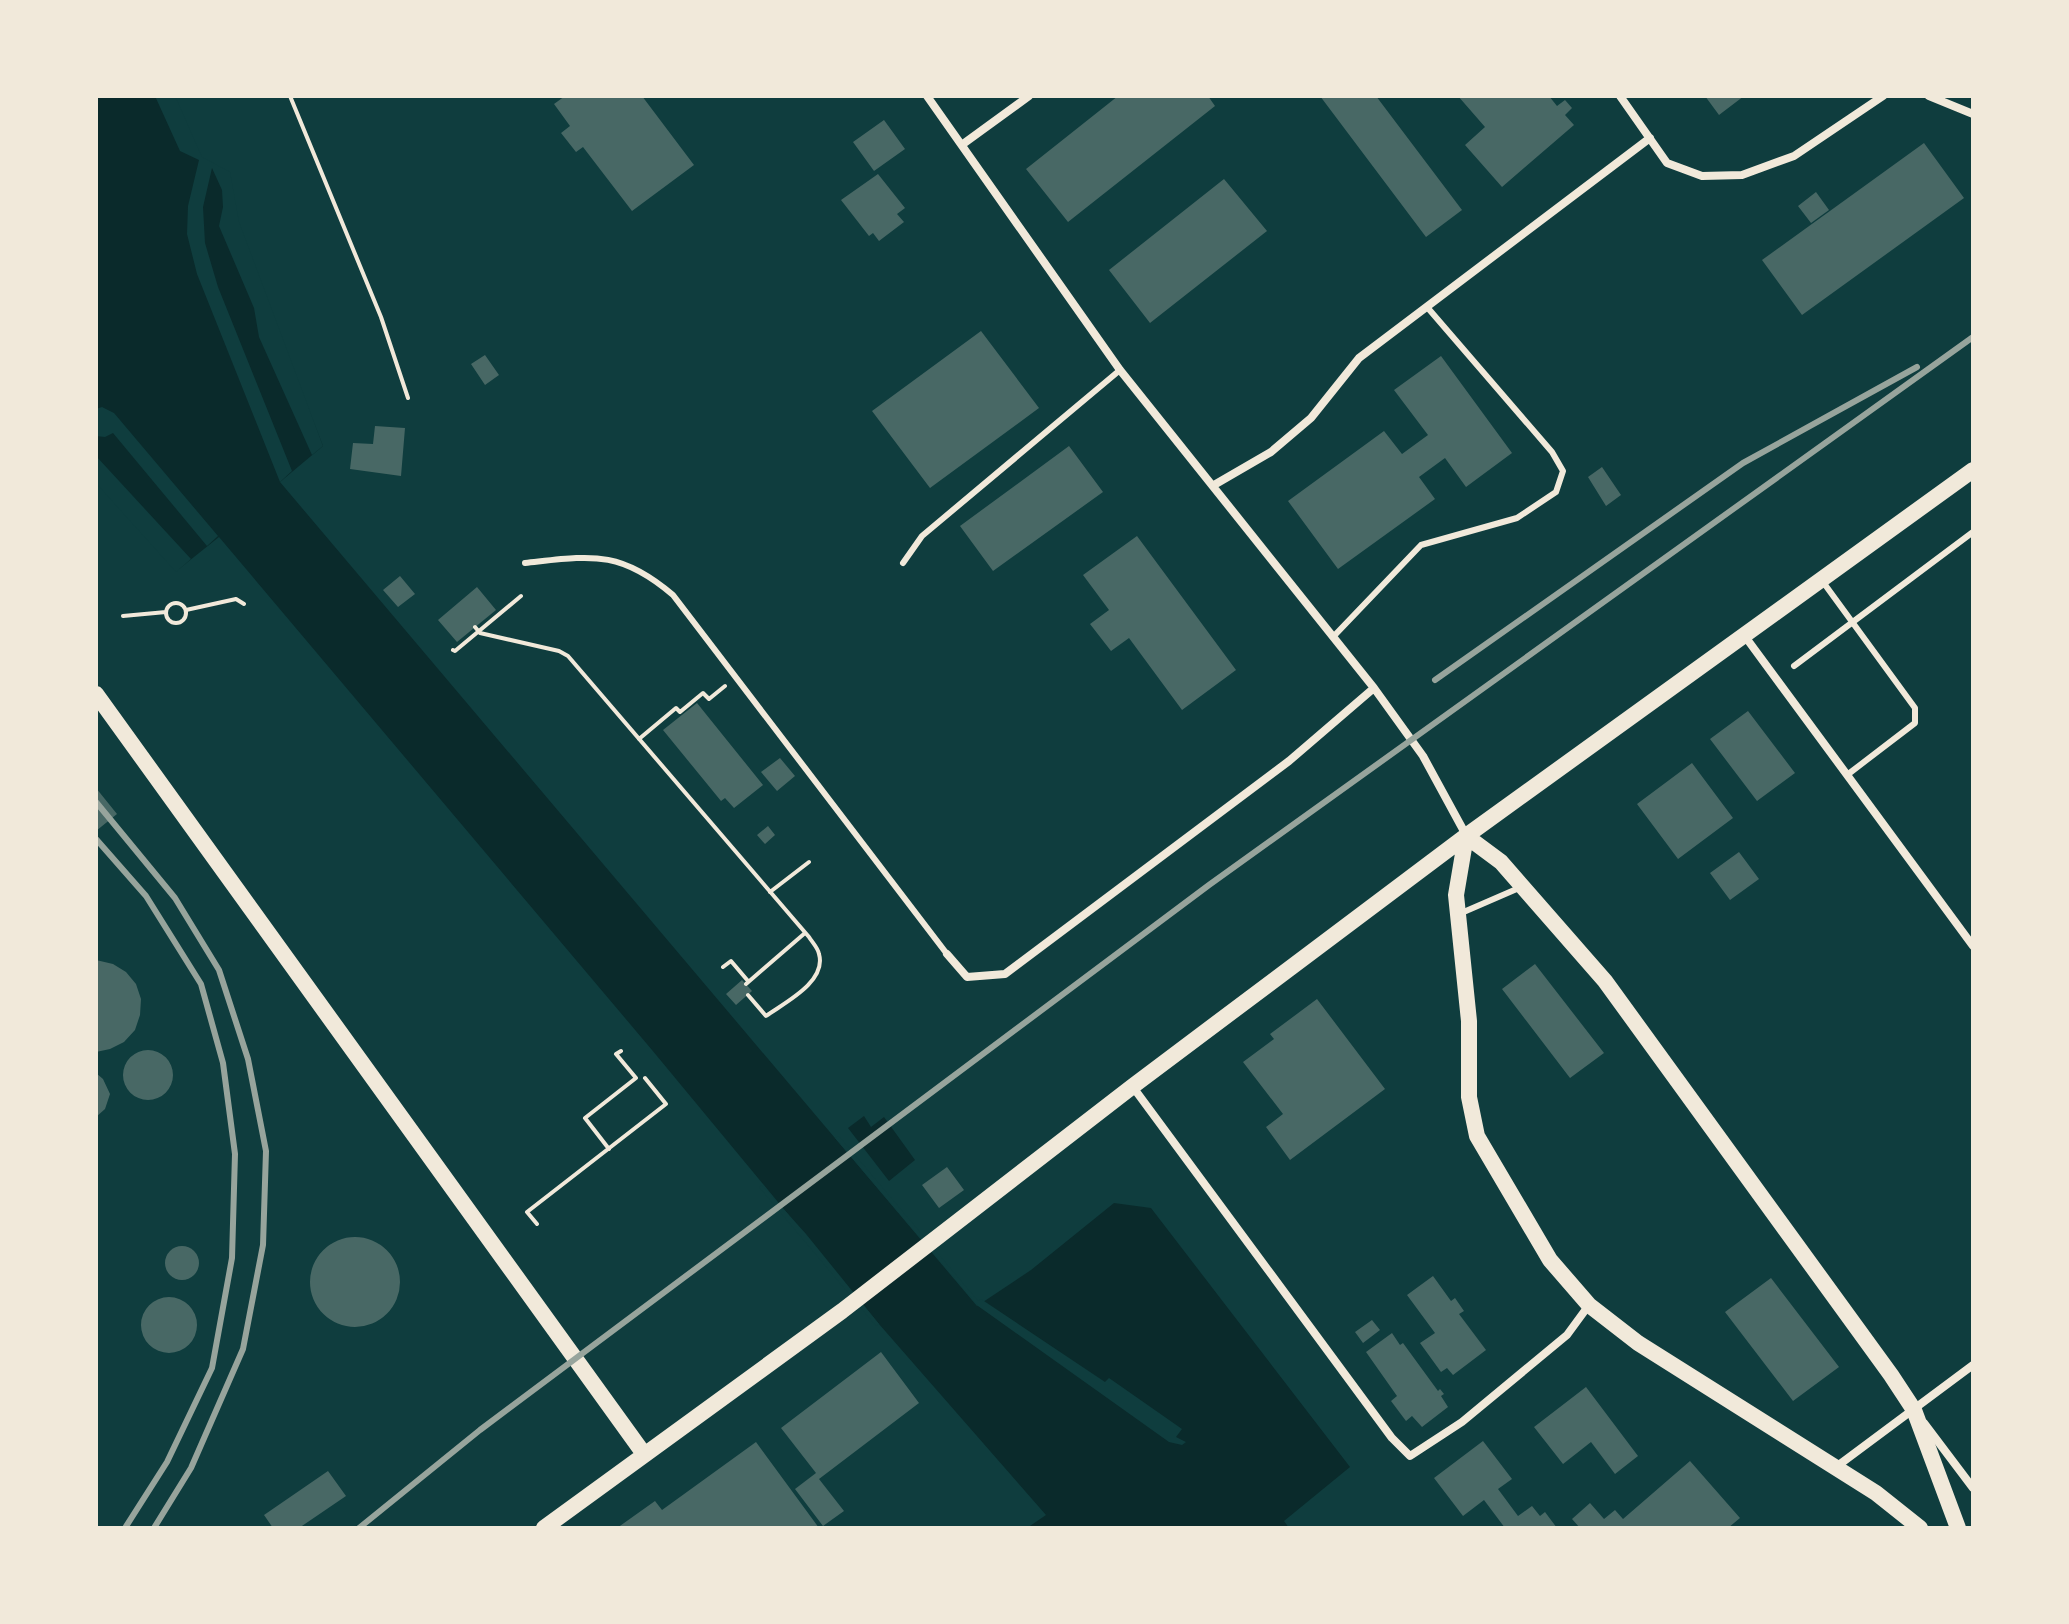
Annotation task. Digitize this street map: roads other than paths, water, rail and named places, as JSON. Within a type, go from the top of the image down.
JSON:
[{"type":"main road","points":[[544,1528],[842,1311],[1133,1086],[1466,836],[1973,470]]},
{"type":"main road","points":[[96,694],[644,1454]]},
{"type":"main road","points":[[1466,836],[1501,862],[1605,981],[1882,1362],[1914,1410],[1958,1528]]},
{"type":"main road","points":[[1466,836],[1456,895],[1469,1021],[1469,1097],[1477,1136],[1550,1260],[1589,1305],[1638,1343],[1876,1493],[1920,1528]]},
{"type":"street","points":[[927,96],[1120,370],[1374,688],[1423,756],[1466,836]]},
{"type":"street","points":[[963,144],[1029,96]]},
{"type":"street","points":[[1620,96],[1667,163],[1702,176],[1742,175],[1794,156],[1883,96]]},
{"type":"street","points":[[1929,96],[1973,114]]},
{"type":"street","points":[[1214,485],[1271,452],[1311,418],[1359,358],[1650,138]]},
{"type":"street","points":[[1744,634],[1973,946]]},
{"type":"street","points":[[947,954],[967,977],[1005,974],[1289,761],[1374,688]]},
{"type":"street","points":[[1133,1086],[1392,1438],[1410,1456],[1462,1422],[1567,1335],[1589,1305]]},
{"type":"street","points":[[1835,1468],[1973,1365]]},
{"type":"street","points":[[1914,1410],[1973,1488]]},
{"type":"lane","points":[[1333,637],[1421,545],[1517,518],[1556,492],[1563,471],[1552,452],[1427,307]]},
{"type":"lane","points":[[903,563],[922,536],[1120,370]]},
{"type":"lane","points":[[1794,666],[1973,532]]},
{"type":"lane","points":[[525,563],[587,557],[619,561],[649,574],[673,595],[947,954]]},
{"type":"lane","points":[[1821,579],[1915,708],[1915,723],[1847,775]]},
{"type":"lane","points":[[1458,914],[1522,886]]},
{"type":"water","points":[[96,96],[170,96],[199,160],[227,174],[235,223],[323,446],[280,482],[977,1306],[1031,1270],[1114,1203],[1151,1208],[1350,1467],[1284,1521],[1289,1528],[1027,1528],[1046,1515],[879,1324],[219,537],[179,569],[96,477]]},
{"type":"water","points":[[864,1116],[871,1127],[884,1117],[915,1160],[889,1181],[848,1128]]},
{"type":"railway","points":[[359,1528],[480,1430],[1209,885],[1973,337]]},
{"type":"railway","points":[[1435,680],[1743,463],[1917,367]]},
{"type":"railway","points":[[96,802],[175,898],[219,970],[248,1059],[266,1151],[263,1245],[243,1349],[191,1468],[154,1528]]},
{"type":"railway","points":[[96,839],[146,896],[201,984],[223,1063],[235,1154],[232,1258],[212,1368],[167,1462],[125,1528]]}]
